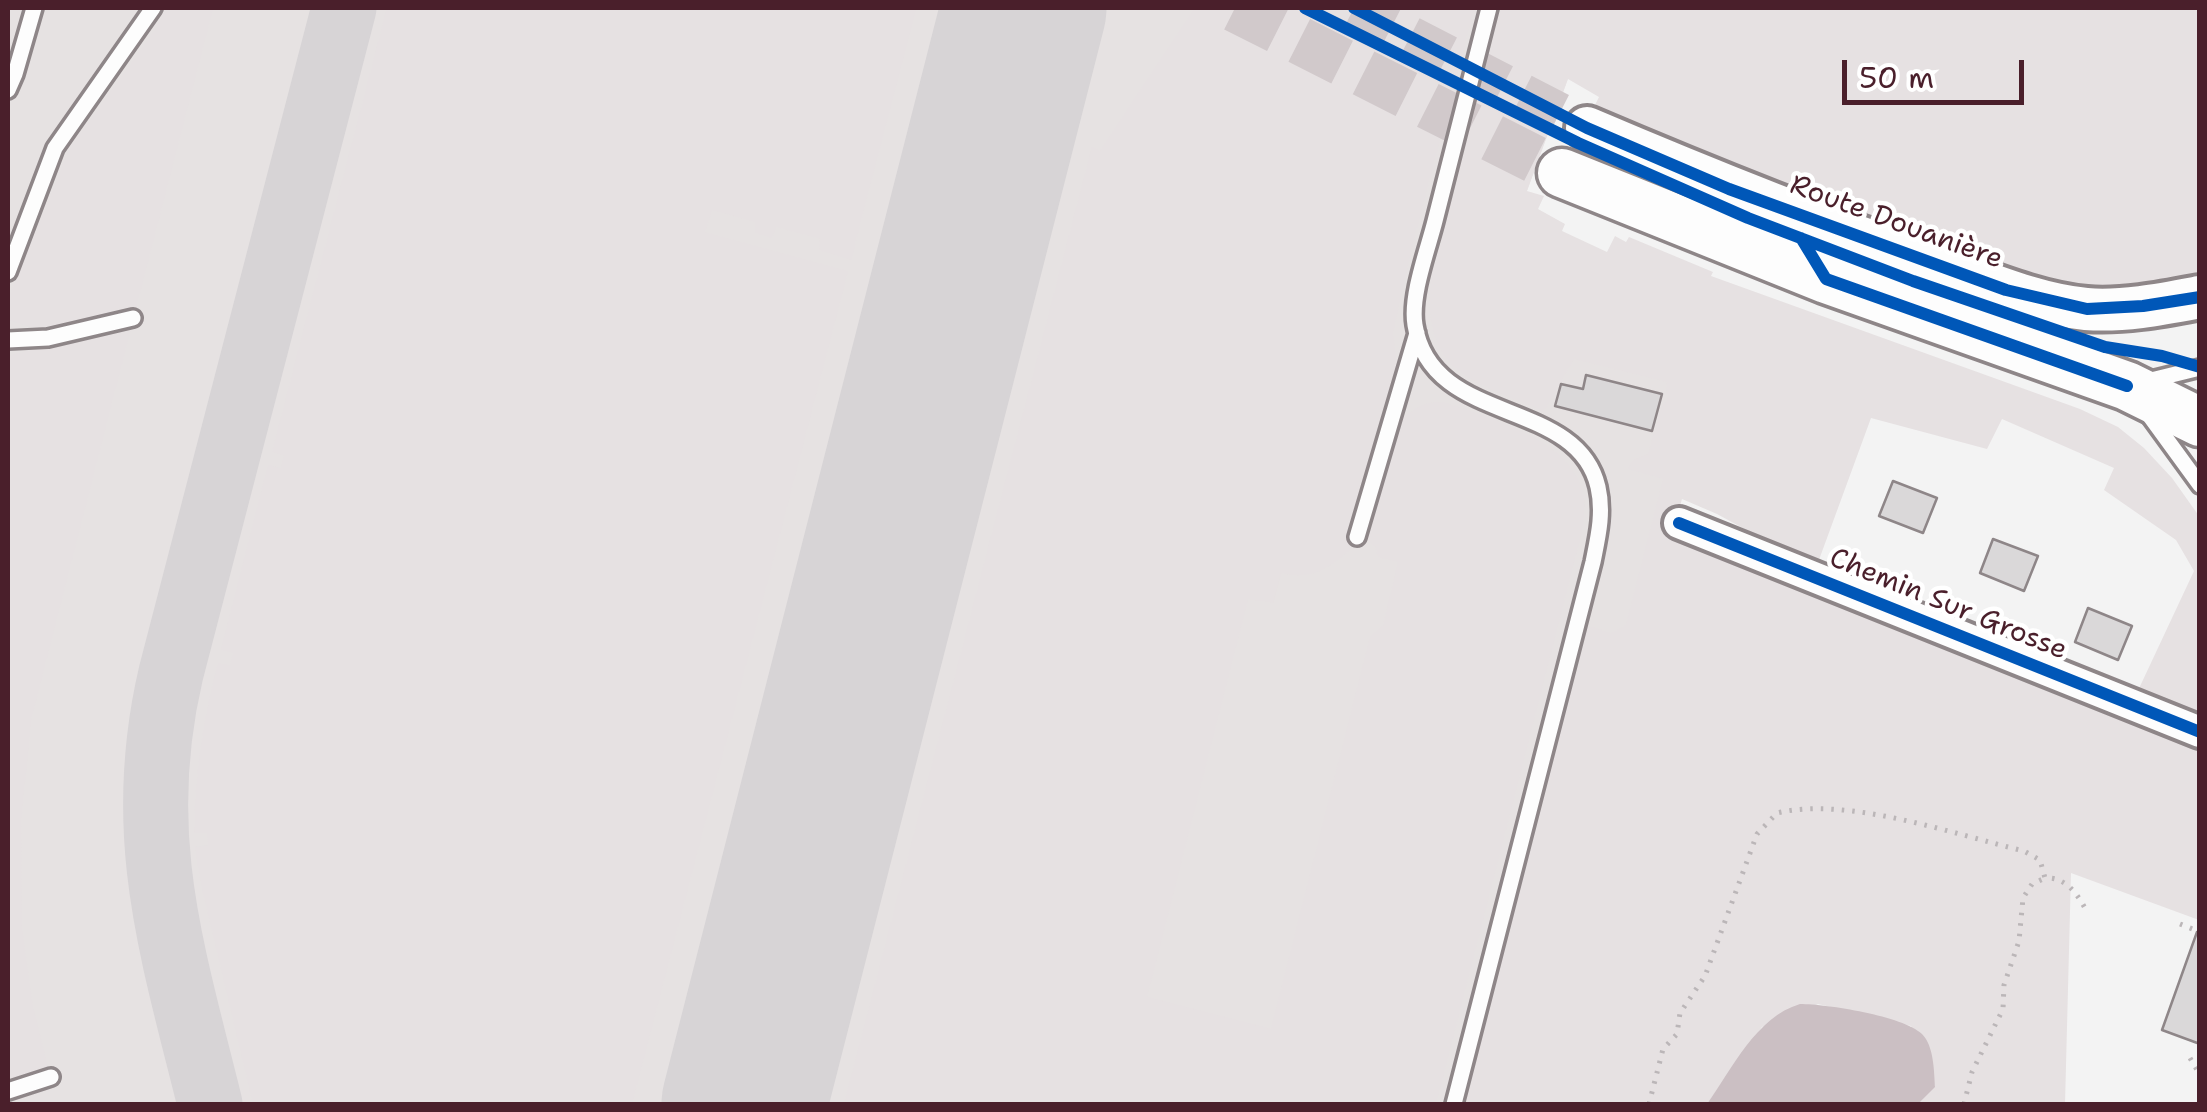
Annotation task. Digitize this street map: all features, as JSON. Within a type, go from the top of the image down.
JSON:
[{"type":"main road","points":[[1562,173],[1924,315],[2127,386],[2200,422]]},
{"type":"main road","points":[[2127,386],[2200,396]]},
{"type":"street","name":"Route Douanière","points":[[1588,128],[1728,189],[1860,239],[2044,301],[2087,309],[2200,298]]},
{"type":"street","name":"Chemin Sur Grosse","points":[[1679,523],[2200,732]]},
{"type":"lane","points":[[8,90],[34,8]]},
{"type":"lane","points":[[8,272],[55,148],[153,8]]},
{"type":"lane","points":[[1454,1104],[1601,520],[1594,474],[1568,442],[1545,426],[1490,405],[1448,383],[1423,354],[1417,333],[1415,313],[1422,270],[1489,8]]},
{"type":"lane","points":[[8,340],[48,338],[133,318]]},
{"type":"lane","points":[[1357,537],[1417,333]]},
{"type":"lane","points":[[2200,368],[2127,386],[2200,485]]},
{"type":"lane","points":[[8,1091],[51,1077]]},
{"type":"path","points":[[1649,1104],[1663,1049],[1677,1034],[1685,1002],[1705,976],[1757,834],[1776,813],[1820,808],[1896,819],[2024,851],[2040,860],[2045,878]]},
{"type":"path","points":[[1964,1104],[1972,1072],[2002,1009],[2004,985],[2019,941],[2023,898],[2032,884],[2053,877],[2075,890],[2085,908]]},
{"type":"path","points":[[2180,924],[2200,932]]},
{"type":"path","points":[[2190,1058],[2200,1076]]},
{"type":"shaded area","points":[[8,8],[1589,8],[1568,78],[1505,251],[1723,332],[1524,1104],[8,1104]]},
{"type":"shaded area","points":[[166,8],[213,8],[136,308],[47,332],[8,320],[8,300],[69,150],[154,32]]},
{"type":"shaded area","points":[[387,8],[916,8],[851,260],[819,250],[820,239],[776,227],[772,238],[755,233],[755,222],[712,210],[705,232],[848,271],[632,1104],[253,1104],[201,884],[195,847],[208,845],[207,833],[194,833],[198,768],[208,705],[218,663],[230,665],[233,653],[221,650],[268,465],[281,468],[284,456],[272,452]]},
{"type":"shaded area","points":[[1195,8],[1474,8],[1412,247],[1393,332],[1397,366],[1350,550],[1318,572],[1281,573],[1273,603],[1248,599],[1147,997],[1271,1029],[1370,637],[1383,626],[1398,562],[1378,557],[1375,546],[1367,539],[1400,421],[1420,406],[1444,402],[1507,425],[1549,447],[1566,462],[1578,479],[1584,500],[1582,531],[1436,1104],[844,1104],[1092,147],[1100,151]]},
{"type":"shaded area","points":[[1501,8],[2199,8],[2199,281],[2147,289],[2063,291],[1757,178],[1594,107],[1599,97],[1568,79],[1527,191],[1544,196],[1538,209],[1565,224],[1562,231],[1607,252],[1615,236],[1626,242],[1629,237],[1713,272],[1711,276],[2080,409],[2118,427],[2172,478],[2199,516],[2199,721],[2135,697],[2194,571],[2176,540],[2104,490],[2114,468],[2002,419],[1987,449],[1871,418],[1816,568],[1682,499],[1672,534],[1804,584],[2052,691],[2126,715],[2199,746],[2199,920],[2071,873],[2065,1104],[1918,1104],[1935,1086],[1911,1026],[1818,1004],[1762,1027],[1707,1104],[1464,1104],[1588,626],[1612,633],[1626,625],[1663,479],[1628,469],[1633,460],[1648,454],[1661,409],[1669,396],[1667,382],[1574,359],[1543,411],[1474,380],[1443,354],[1434,335],[1431,280]]},
{"type":"shaded area","points":[[131,328],[31,720],[21,823],[22,929],[33,1007],[49,1072],[8,1086],[8,356]]},
{"type":"shaded area","points":[[1800,1004],[1864,1012],[1899,1022],[1922,1034],[1933,1059],[1935,1087],[1918,1104],[1707,1104],[1758,1032],[1770,1020]]},
{"type":"building","points":[[1586,375],[1662,394],[1652,431],[1555,406],[1561,384],[1583,389]]},
{"type":"building","points":[[1893,481],[1937,498],[1923,533],[1879,516]]},
{"type":"building","points":[[1993,539],[2038,556],[2024,591],[1980,573]]},
{"type":"building","points":[[2088,608],[2132,626],[2118,660],[2075,642]]},
{"type":"building","points":[[2197,932],[2200,933],[2200,1044],[2162,1030]]},
{"type":"taxiway","points":[[210,1104],[162,891],[156,787],[160,731],[171,673],[344,8]]},
{"type":"runway","points":[[744,1104],[1024,8]]},
{"type":"tunnel","points":[[1235,8],[1562,173]]},
{"type":"tunnel","points":[[1354,8],[1587,128]]},
{"type":"cycle path","points":[[1305,8],[1578,143],[1748,218],[1913,281],[2105,347],[2200,367]]},
{"type":"cycle path","points":[[1354,8],[1587,128],[1729,189],[2006,290],[2087,309],[2200,297]]},
{"type":"cycle path","points":[[1801,238],[1826,279],[2127,386]]},
{"type":"cycle path","points":[[1679,523],[2200,732]]}]
